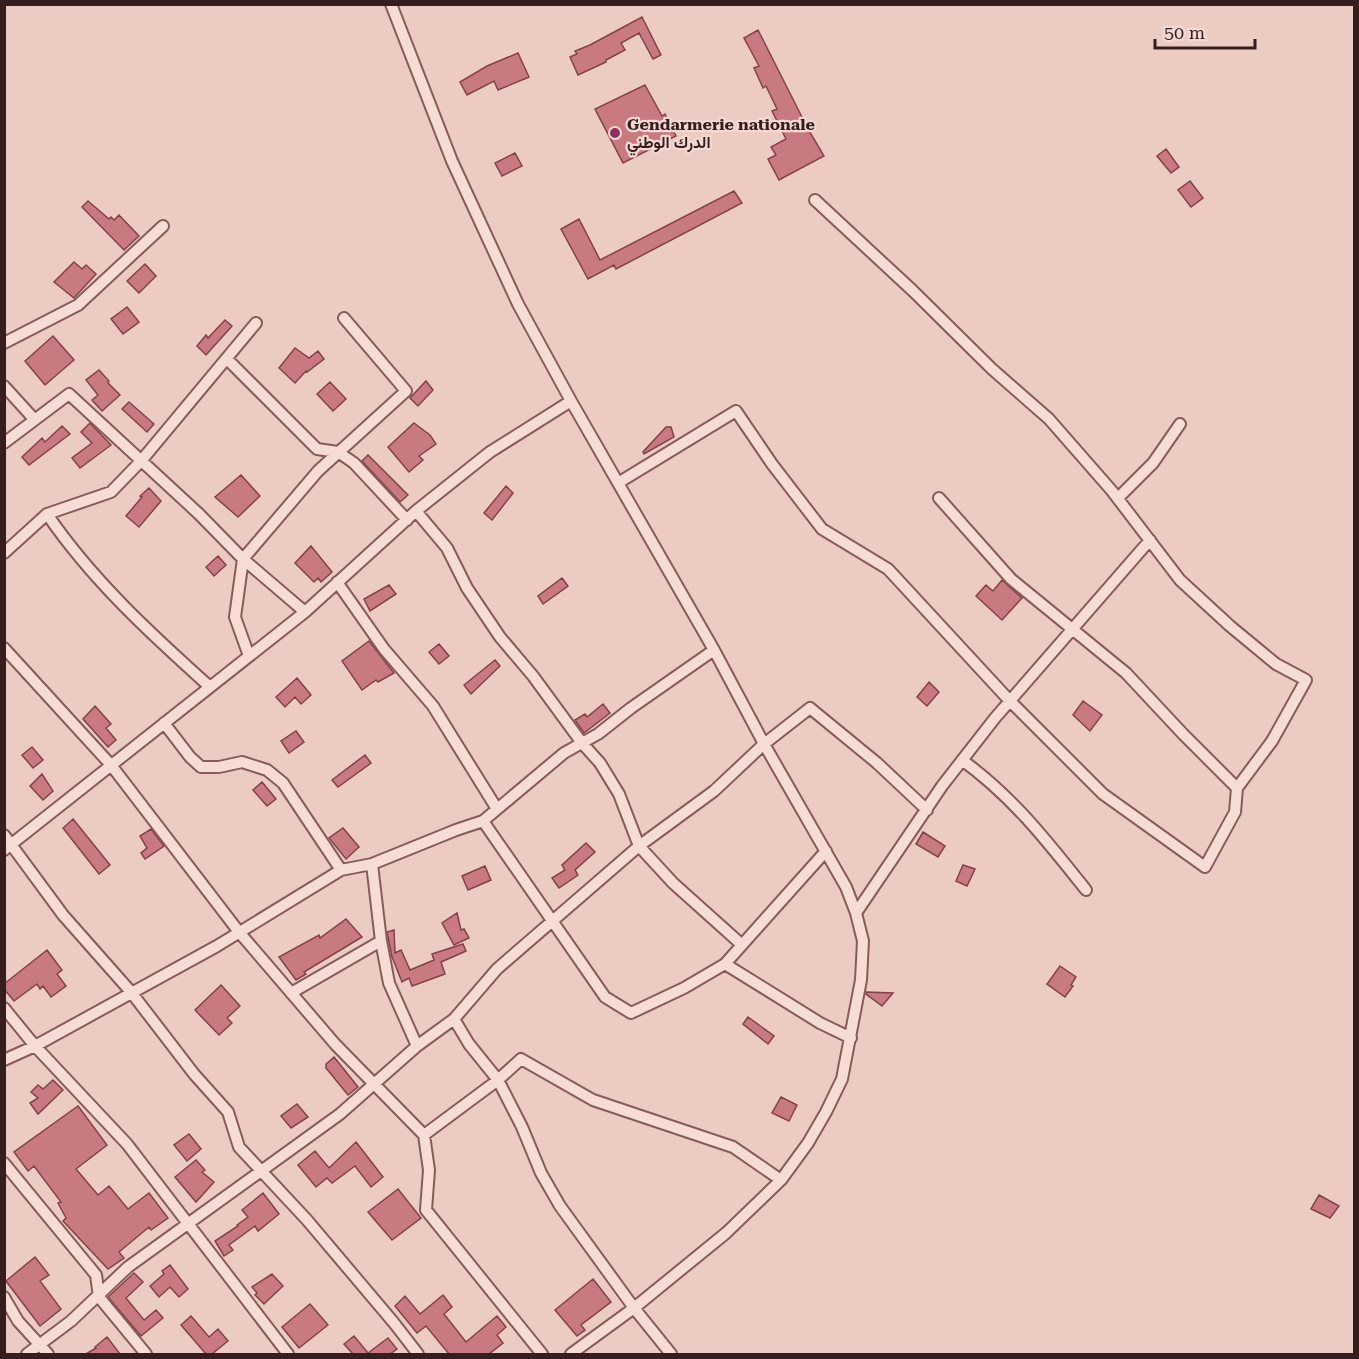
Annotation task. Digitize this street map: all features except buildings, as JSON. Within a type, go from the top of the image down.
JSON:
[{"type":"street","points":[[391,4],[423,89],[478,218],[518,304],[846,886],[863,940],[861,980],[842,1079],[808,1143],[781,1180],[726,1233],[634,1308],[572,1354]]},
{"type":"street","points":[[618,483],[736,411],[772,464],[822,529],[888,569],[1009,700],[1103,794],[1205,867],[1235,812],[1237,788],[1272,741],[1306,680],[1276,663],[1230,626],[1180,580],[1118,498],[1049,419],[992,369],[912,290],[815,200]]},
{"type":"street","points":[[4,343],[78,305],[163,226]]},
{"type":"street","points":[[249,656],[235,617],[243,559],[289,503],[338,452],[406,391],[344,318]]},
{"type":"street","points":[[4,553],[47,514],[111,492],[141,461],[256,323]]},
{"type":"street","points":[[227,359],[318,449],[338,452],[354,463],[407,520]]},
{"type":"street","points":[[4,386],[34,419]]},
{"type":"street","points":[[4,444],[69,394],[199,514],[243,559],[305,612]]},
{"type":"street","points":[[418,1354],[307,1220],[239,1147],[228,1112],[194,1074],[131,992],[63,915],[7,843],[111,765],[305,612],[416,511],[490,452],[571,401]]},
{"type":"street","points":[[1118,498],[1153,463],[1180,424]]},
{"type":"street","points":[[939,498],[1011,579],[1126,673],[1237,788]]},
{"type":"street","points":[[416,511],[447,548],[467,588],[494,628],[533,676],[582,743],[600,763],[619,794],[639,846],[673,883],[741,944]]},
{"type":"street","points":[[47,514],[67,543],[140,623],[210,687]]},
{"type":"street","points":[[856,913],[942,786],[1009,700],[1150,540]]},
{"type":"street","points":[[337,582],[384,650],[433,706],[497,809]]},
{"type":"street","points":[[4,648],[111,765],[239,932],[291,993],[335,1044],[424,1135],[429,1170],[426,1210],[542,1354]]},
{"type":"street","points":[[4,1060],[35,1046],[239,932],[341,870],[372,864],[483,821],[564,753],[598,734],[714,650]]},
{"type":"street","points":[[27,1354],[99,1297],[128,1267],[340,1114],[417,1046],[454,1019],[497,969],[553,920],[639,846],[714,791],[764,744],[810,708],[877,763],[927,810]]},
{"type":"street","points":[[164,723],[190,757],[201,767],[219,767],[242,762],[267,770],[283,783],[341,870]]},
{"type":"street","points":[[962,760],[989,779],[1034,825],[1086,890]]},
{"type":"street","points":[[483,821],[605,997],[631,1013],[684,988],[725,964],[826,851]]},
{"type":"street","points":[[372,864],[388,983],[417,1046]]},
{"type":"street","points":[[291,993],[381,941]]},
{"type":"street","points":[[725,964],[820,1023],[851,1038]]},
{"type":"street","points":[[4,1008],[35,1046],[127,1144],[186,1224],[288,1354]]},
{"type":"street","points":[[454,1019],[469,1044],[498,1080],[560,1206],[634,1308],[671,1354]]},
{"type":"street","points":[[424,1135],[498,1080],[521,1059],[592,1100],[733,1148],[781,1180]]},
{"type":"street","points":[[4,1163],[96,1275],[99,1297],[146,1354]]},
{"type":"street","points":[[4,1297],[18,1321],[48,1354]]},
{"type":"place","name":"Gendarmerie nationale الدرك الوطني","points":[[615,133]]}]
